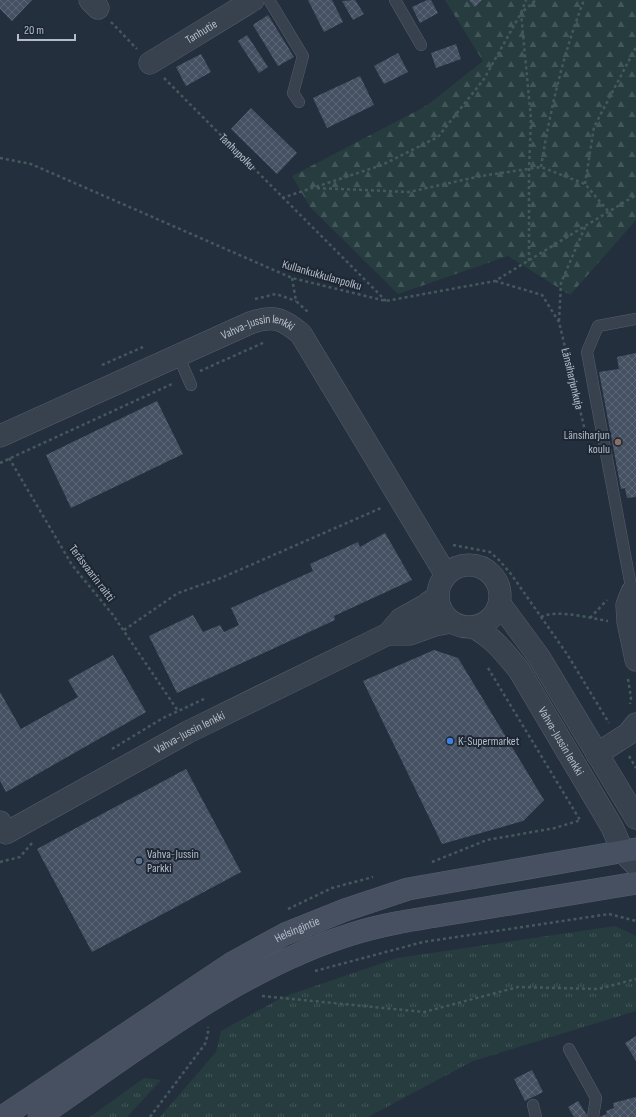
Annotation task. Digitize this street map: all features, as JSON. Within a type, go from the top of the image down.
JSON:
[{"type":"main road","name":"Helsingintie","points":[[39,1117],[155,1026],[232,963],[285,934],[345,910],[408,889],[632,856]]},
{"type":"main road","name":"Helsingintie","points":[[2,1117],[155,1026],[295,956],[352,934],[418,919],[636,883]]},
{"type":"street","name":"Tanhutie","points":[[150,63],[253,0]]},
{"type":"street","name":"Vahva-Jussin lenkki","points":[[3,444],[178,355],[258,320],[266,319],[286,321],[301,334],[446,575]]},
{"type":"street","points":[[466,565],[473,565],[487,570],[497,582],[500,589],[500,604],[493,617],[480,626],[473,627],[465,627],[451,622],[441,610],[438,596],[439,588],[446,575],[452,570],[466,565]]},
{"type":"street","points":[[634,591],[626,605],[636,660]]},
{"type":"street","name":"Vahva-Jussin lenkki","points":[[2,830],[188,732],[314,672],[332,660],[388,634],[401,619],[426,605],[438,596]]},
{"type":"street","name":"Vahva-Jussin lenkki","points":[[500,604],[539,657],[636,818]]},
{"type":"street","name":"Vahva-Jussin lenkki","points":[[388,634],[410,634],[435,625],[451,622]]},
{"type":"street","name":"Vahva-Jussin lenkki","points":[[473,627],[487,634],[502,649],[519,670],[603,811],[632,856]]},
{"type":"street","points":[[597,754],[628,734],[636,724]]},
{"type":"lane","points":[[269,0],[303,56],[293,93],[300,102]]},
{"type":"lane","points":[[395,0],[421,45]]},
{"type":"lane","points":[[634,591],[587,352],[598,326],[636,319]]},
{"type":"lane","points":[[178,355],[189,380]]},
{"type":"lane","points":[[569,1049],[596,1098],[593,1117]]},
{"type":"lane","points":[[533,1105],[536,1117]]},
{"type":"path","points":[[282,198],[382,165],[438,137],[484,78],[522,13],[526,0]]},
{"type":"path","points":[[522,13],[536,0]]},
{"type":"path","points":[[540,167],[548,121],[563,65],[584,0]]},
{"type":"path","name":"Tanhupolku","points":[[94,4],[282,198],[386,301]]},
{"type":"path","points":[[522,13],[532,119],[529,169],[529,261]]},
{"type":"path","points":[[585,184],[594,127],[636,47]]},
{"type":"path","name":"Kullankukkulanpolku","points":[[0,158],[31,164],[292,278],[386,301],[495,281],[586,227],[608,211],[636,195]]},
{"type":"path","points":[[315,187],[409,192],[481,176],[540,167],[585,184],[608,211]]},
{"type":"path","points":[[559,322],[561,283],[586,227]]},
{"type":"path","points":[[292,278],[296,301],[307,310],[311,316]]},
{"type":"path","name":"Länsiharjunkuja","points":[[495,281],[542,295],[559,322],[586,436]]},
{"type":"path","points":[[0,463],[189,380],[268,340]]},
{"type":"path","name":"Teräsvaarin raitti","points":[[3,444],[9,458],[72,566],[114,615],[178,711]]},
{"type":"path","points":[[124,630],[178,593],[221,578],[400,500]]},
{"type":"path","points":[[376,502],[384,514]]},
{"type":"path","points":[[452,545],[490,552],[499,560],[567,654],[636,768]]},
{"type":"path","points":[[590,618],[606,600],[610,599]]},
{"type":"path","points":[[541,617],[547,614],[556,613],[610,621]]},
{"type":"path","points":[[487,666],[580,820]]},
{"type":"path","points":[[425,864],[487,840],[555,828],[603,811]]},
{"type":"path","points":[[0,862],[7,862]]},
{"type":"path","points":[[311,972],[423,942],[609,914],[636,921]]},
{"type":"path","points":[[266,993],[260,996],[424,1012],[518,987],[598,989],[636,979]]},
{"type":"path","points":[[201,1031],[214,1023]]},
{"type":"path","points":[[150,1117],[205,1044],[208,1034],[208,1027]]},
{"type":"green space","points":[[445,0],[636,0],[636,220],[570,295],[508,256],[398,294],[310,207],[292,176],[426,106],[483,61]]},
{"type":"green space","points":[[615,926],[636,936],[636,1011],[473,1061],[368,1117],[160,1117],[216,1052],[221,1031],[283,997],[397,958]]},
{"type":"green space","points":[[144,1078],[161,1080],[127,1117],[90,1117]]},
{"type":"building","points":[[0,0],[32,0],[12,21],[0,9]]},
{"type":"building","points":[[308,0],[332,0],[343,22],[324,32]]},
{"type":"building","points":[[355,0],[364,14],[353,20],[342,1]]},
{"type":"building","points":[[427,0],[431,0],[438,13],[420,23],[412,7]]},
{"type":"building","points":[[469,0],[482,0],[475,7]]},
{"type":"building","points":[[268,15],[294,57],[278,66],[253,25]]},
{"type":"building","points":[[247,35],[268,67],[259,73],[238,41]]},
{"type":"building","points":[[456,44],[461,59],[436,68],[431,53]]},
{"type":"building","points":[[398,53],[408,72],[384,84],[374,66]]},
{"type":"building","points":[[201,54],[211,72],[186,86],[176,67]]},
{"type":"building","points":[[360,76],[374,105],[327,128],[313,98]]},
{"type":"building","points":[[251,108],[297,153],[277,174],[231,129]]},
{"type":"building","points":[[636,353],[636,497],[627,498],[625,488],[621,489],[599,372],[619,369],[617,357]]},
{"type":"building","points":[[157,401],[183,454],[71,508],[46,455]]},
{"type":"building","points":[[385,533],[412,580],[334,616],[335,620],[177,693],[149,636],[193,615],[203,632],[220,625],[224,632],[239,625],[231,608],[313,571],[310,564],[358,542],[360,547]]},
{"type":"building","name":"K-Supermarket","points":[[434,650],[458,658],[544,800],[523,821],[442,844],[363,681]]},
{"type":"building","points":[[113,655],[146,712],[6,792],[0,781],[0,692],[21,729],[78,697],[68,680]]},
{"type":"building","name":"Vahva-Jussin Parkki","points":[[186,769],[241,872],[92,952],[37,849]]},
{"type":"building","points":[[636,1036],[636,1061],[625,1043]]},
{"type":"building","points":[[532,1070],[543,1092],[525,1101],[514,1079]]},
{"type":"building","points":[[636,1097],[636,1117],[599,1117],[607,1114],[606,1111],[614,1108],[613,1103]]},
{"type":"building","points":[[578,1101],[588,1117],[574,1117],[568,1107]]},
{"type":"place","name":"Länsiharjun koulu","points":[[618,442]]},
{"type":"place","name":"K-Supermarket","points":[[450,741]]},
{"type":"place","name":"Vahva-Jussin Parkki","points":[[139,861]]}]
